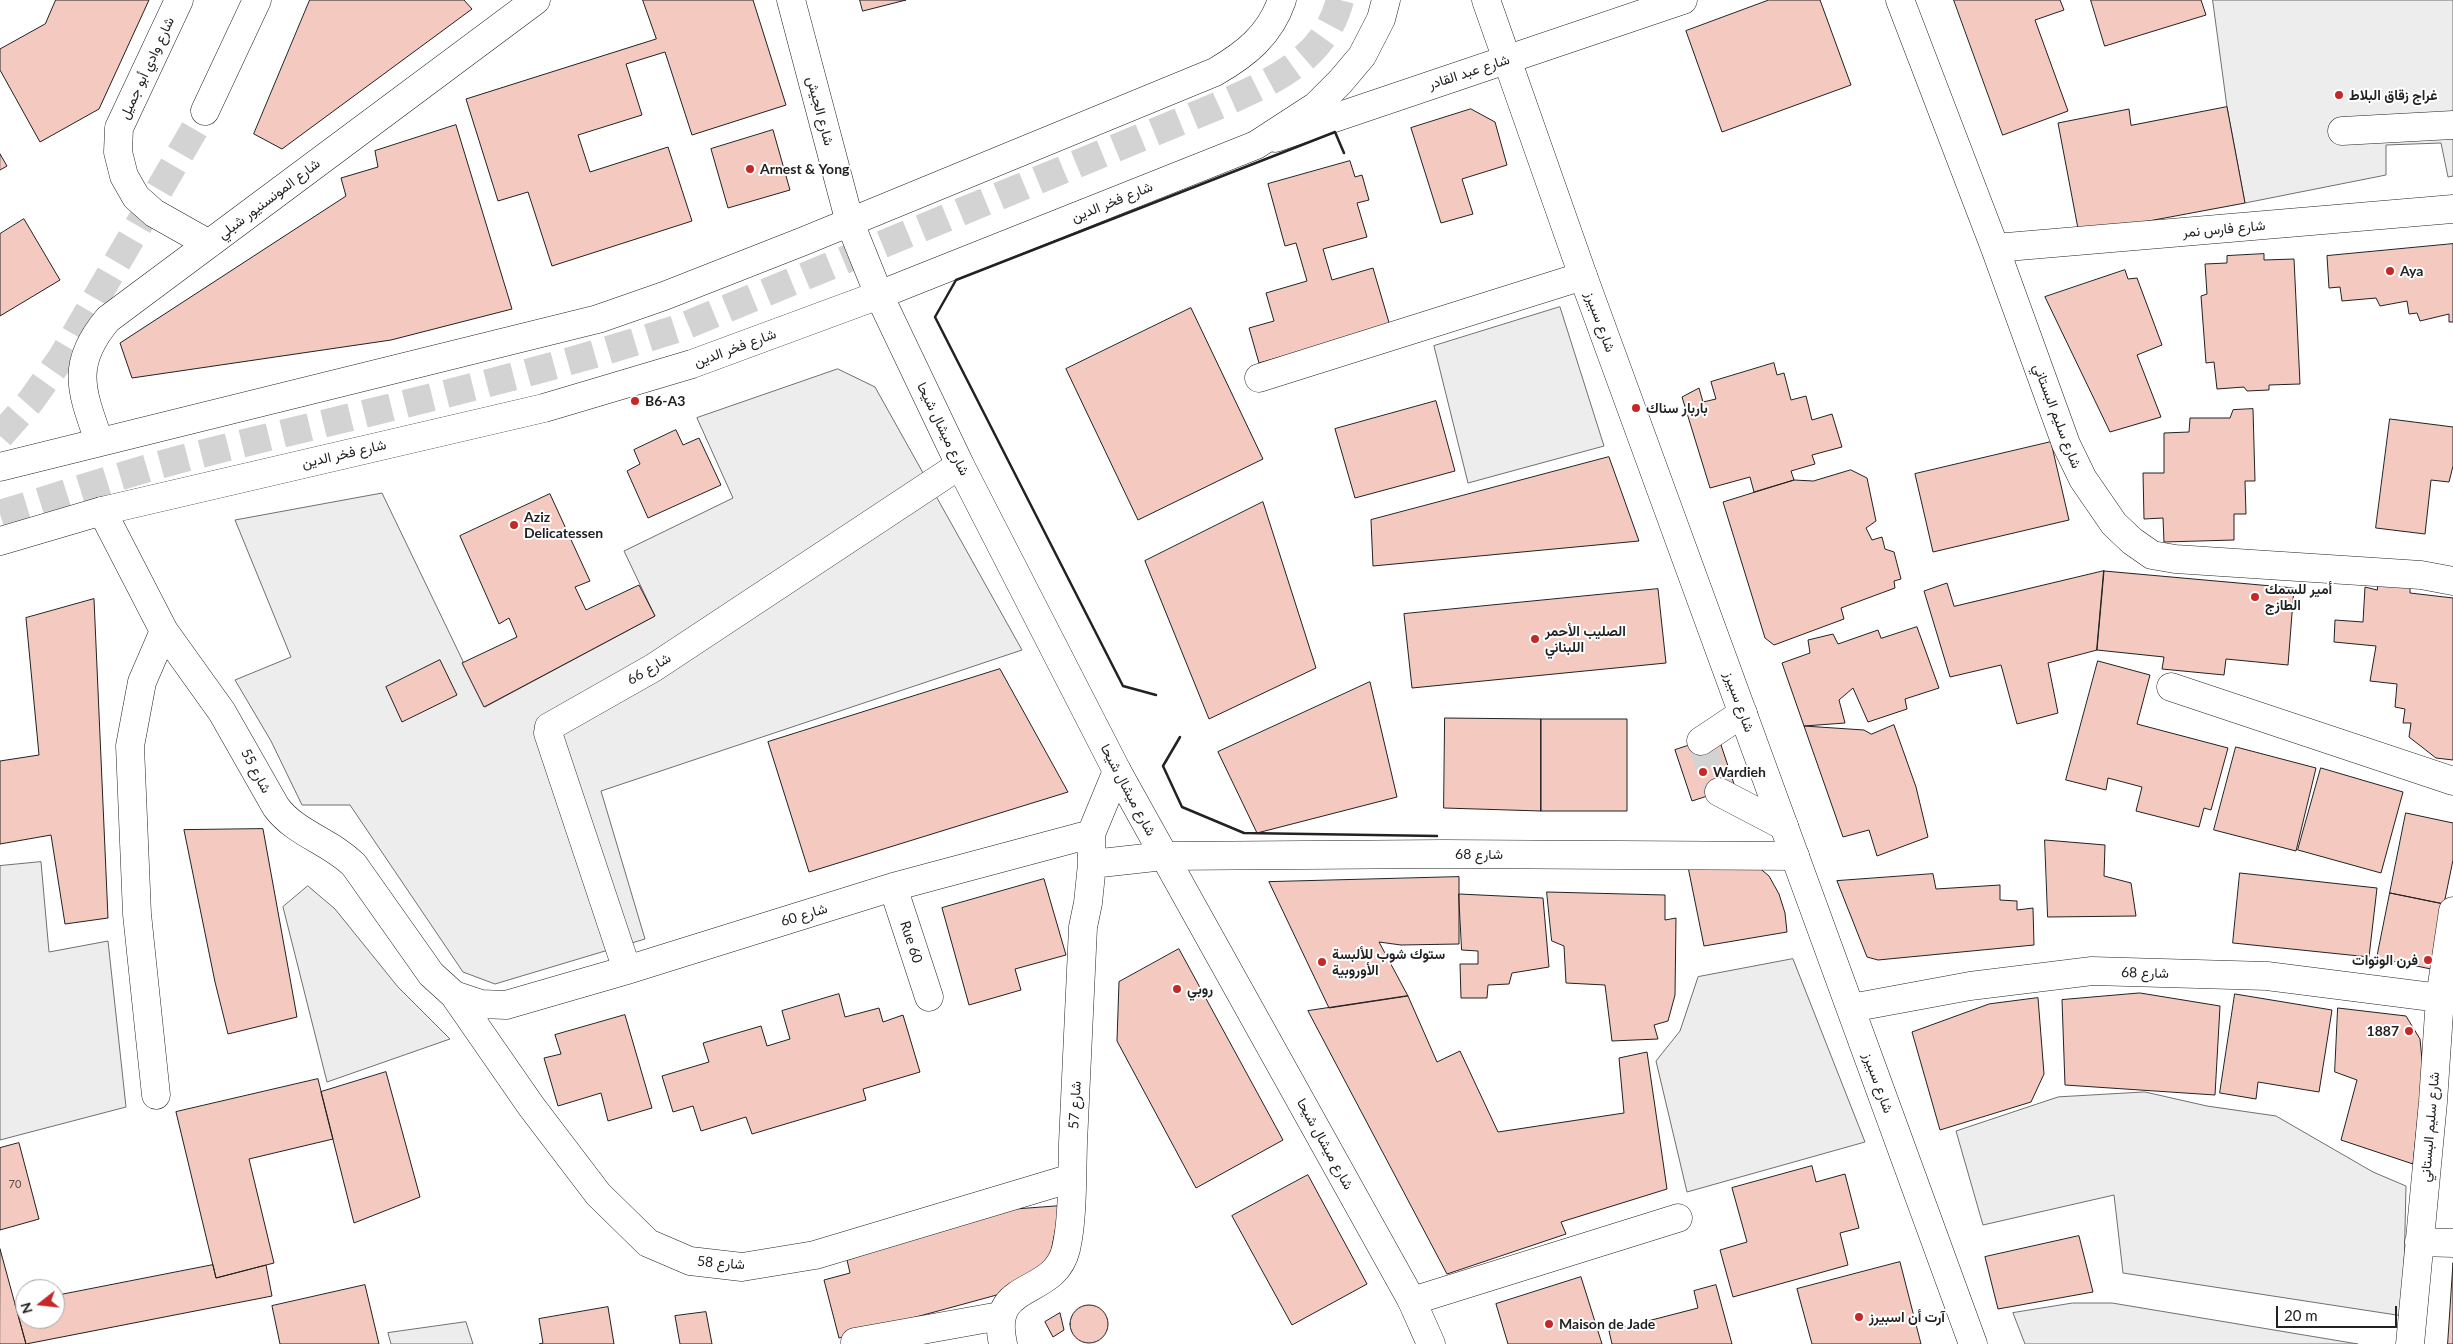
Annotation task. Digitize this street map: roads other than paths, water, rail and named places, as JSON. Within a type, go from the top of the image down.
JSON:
[{"type":"main road","name":"شارع وادي أبو جميل","points":[[179,0],[119,128],[118,152],[124,176],[136,197],[154,213],[209,244]]},
{"type":"main road","points":[[205,111],[257,0]]},
{"type":"main road","name":"شارع المونسنيور شبلي","points":[[99,441],[85,401],[82,378],[84,357],[93,336],[108,319],[536,0]]},
{"type":"main road","name":"شارع الجيش","points":[[791,0],[850,223]]},
{"type":"main road","points":[[0,467],[99,441],[523,339],[598,319],[664,296],[850,223],[1215,72],[1234,61],[1256,44],[1267,32],[1282,0]]},
{"type":"main road","name":"شارع فخر الدين","points":[[0,542],[102,511],[571,400],[692,364],[879,295],[1256,145],[1316,106],[1340,82],[1362,56],[1380,19],[1386,0]]},
{"type":"main road","name":"شارع سبيرز","points":[[1486,0],[1583,276],[1973,1344]]},
{"type":"main road","name":"شارع عبد القادر","points":[[1256,145],[1683,0]]},
{"type":"main road","name":"شارع سليم البستاني","points":[[1900,0],[1995,248],[2066,444],[2083,479],[2097,502],[2114,524],[2132,541],[2152,555],[2175,559],[2421,575],[2453,581]]},
{"type":"main road","points":[[2342,131],[2453,126]]},
{"type":"main road","name":"شارع فارس نمر","points":[[1995,248],[2453,209]]},
{"type":"main road","name":"شارع ميشال شيحا","points":[[850,223],[879,295],[960,465],[1117,771],[1412,1300],[1431,1344]]},
{"type":"main road","points":[[1259,378],[1583,276]]},
{"type":"main road","name":"شارع 66","points":[[627,970],[548,733],[549,727],[653,668],[960,465]]},
{"type":"main road","name":"شارع 55","points":[[102,511],[164,631],[222,712],[276,807],[286,820],[343,854],[354,865],[431,974],[454,995]]},
{"type":"main road","points":[[156,1095],[137,914],[130,746],[142,682],[164,631]]},
{"type":"main road","points":[[2171,687],[2453,781]]},
{"type":"main road","points":[[1701,741],[1743,713]]},
{"type":"main road","points":[[1091,834],[1117,771]]},
{"type":"main road","points":[[1719,792],[1784,826]]},
{"type":"main road","name":"شارع 60","points":[[454,995],[481,1004],[506,1005],[627,970],[893,887],[1091,834]]},
{"type":"main road","name":"شارع 57","points":[[1000,1316],[1004,1307],[1011,1299],[1042,1280],[1061,1262],[1068,1238],[1083,935],[1092,864],[1091,834]]},
{"type":"main road","name":"شارع 68","points":[[1164,856],[1434,854],[1795,856]]},
{"type":"main road","points":[[1092,864],[1164,856]]},
{"type":"main road","name":"Rue 60","points":[[893,887],[929,997]]},
{"type":"main road","name":"شارع سليم البستاني","points":[[2410,1344],[2433,1102],[2440,998],[2453,911]]},
{"type":"main road","name":"شارع 68","points":[[1851,1008],[1970,986],[2092,971],[2267,976],[2440,998]]},
{"type":"main road","name":"شارع 58","points":[[454,995],[531,1106],[598,1194],[648,1243],[690,1261],[742,1267],[815,1256],[1072,1178]]},
{"type":"main road","points":[[1412,1300],[1678,1218]]},
{"type":"main road","points":[[2419,1242],[2453,1243]]},
{"type":"main road","points":[[855,1342],[1000,1316],[999,1325],[1003,1344]]},
{"type":"tunnel","points":[[0,514],[158,465],[495,381],[682,327],[1255,89],[1291,68],[1307,55],[1321,40],[1332,21],[1340,0]]},
{"type":"tunnel","points":[[0,436],[30,402],[62,357],[205,111]]},
{"type":"tunnel","points":[[1701,741],[1719,792]]},
{"type":"place","name":"غراج زقاق البلاط","points":[[2339,95]]},
{"type":"place","name":"Arnest & Yong","points":[[750,169]]},
{"type":"place","name":"Aya","points":[[2390,271]]},
{"type":"place","name":"B6-A3","points":[[635,401]]},
{"type":"place","name":"باربار سناك","points":[[1636,408]]},
{"type":"place","name":"Aziz Delicatessen","points":[[514,525]]},
{"type":"place","name":"أمير للسمك الطازج","points":[[2255,597]]},
{"type":"place","name":"الصليب الأحمر اللبناني","points":[[1535,639]]},
{"type":"place","name":"Wardieh","points":[[1703,772]]},
{"type":"place","name":"فرن الوتوات","points":[[2428,960]]},
{"type":"place","name":"ستوك شوب للألبسة الأوروبية","points":[[1322,962]]},
{"type":"place","name":"روبي","points":[[1177,989]]},
{"type":"place","name":"1887","points":[[2409,1031]]},
{"type":"place","name":"آرت أن اسبيرز","points":[[1859,1317]]},
{"type":"place","name":"Maison de Jade","points":[[1549,1324]]}]
